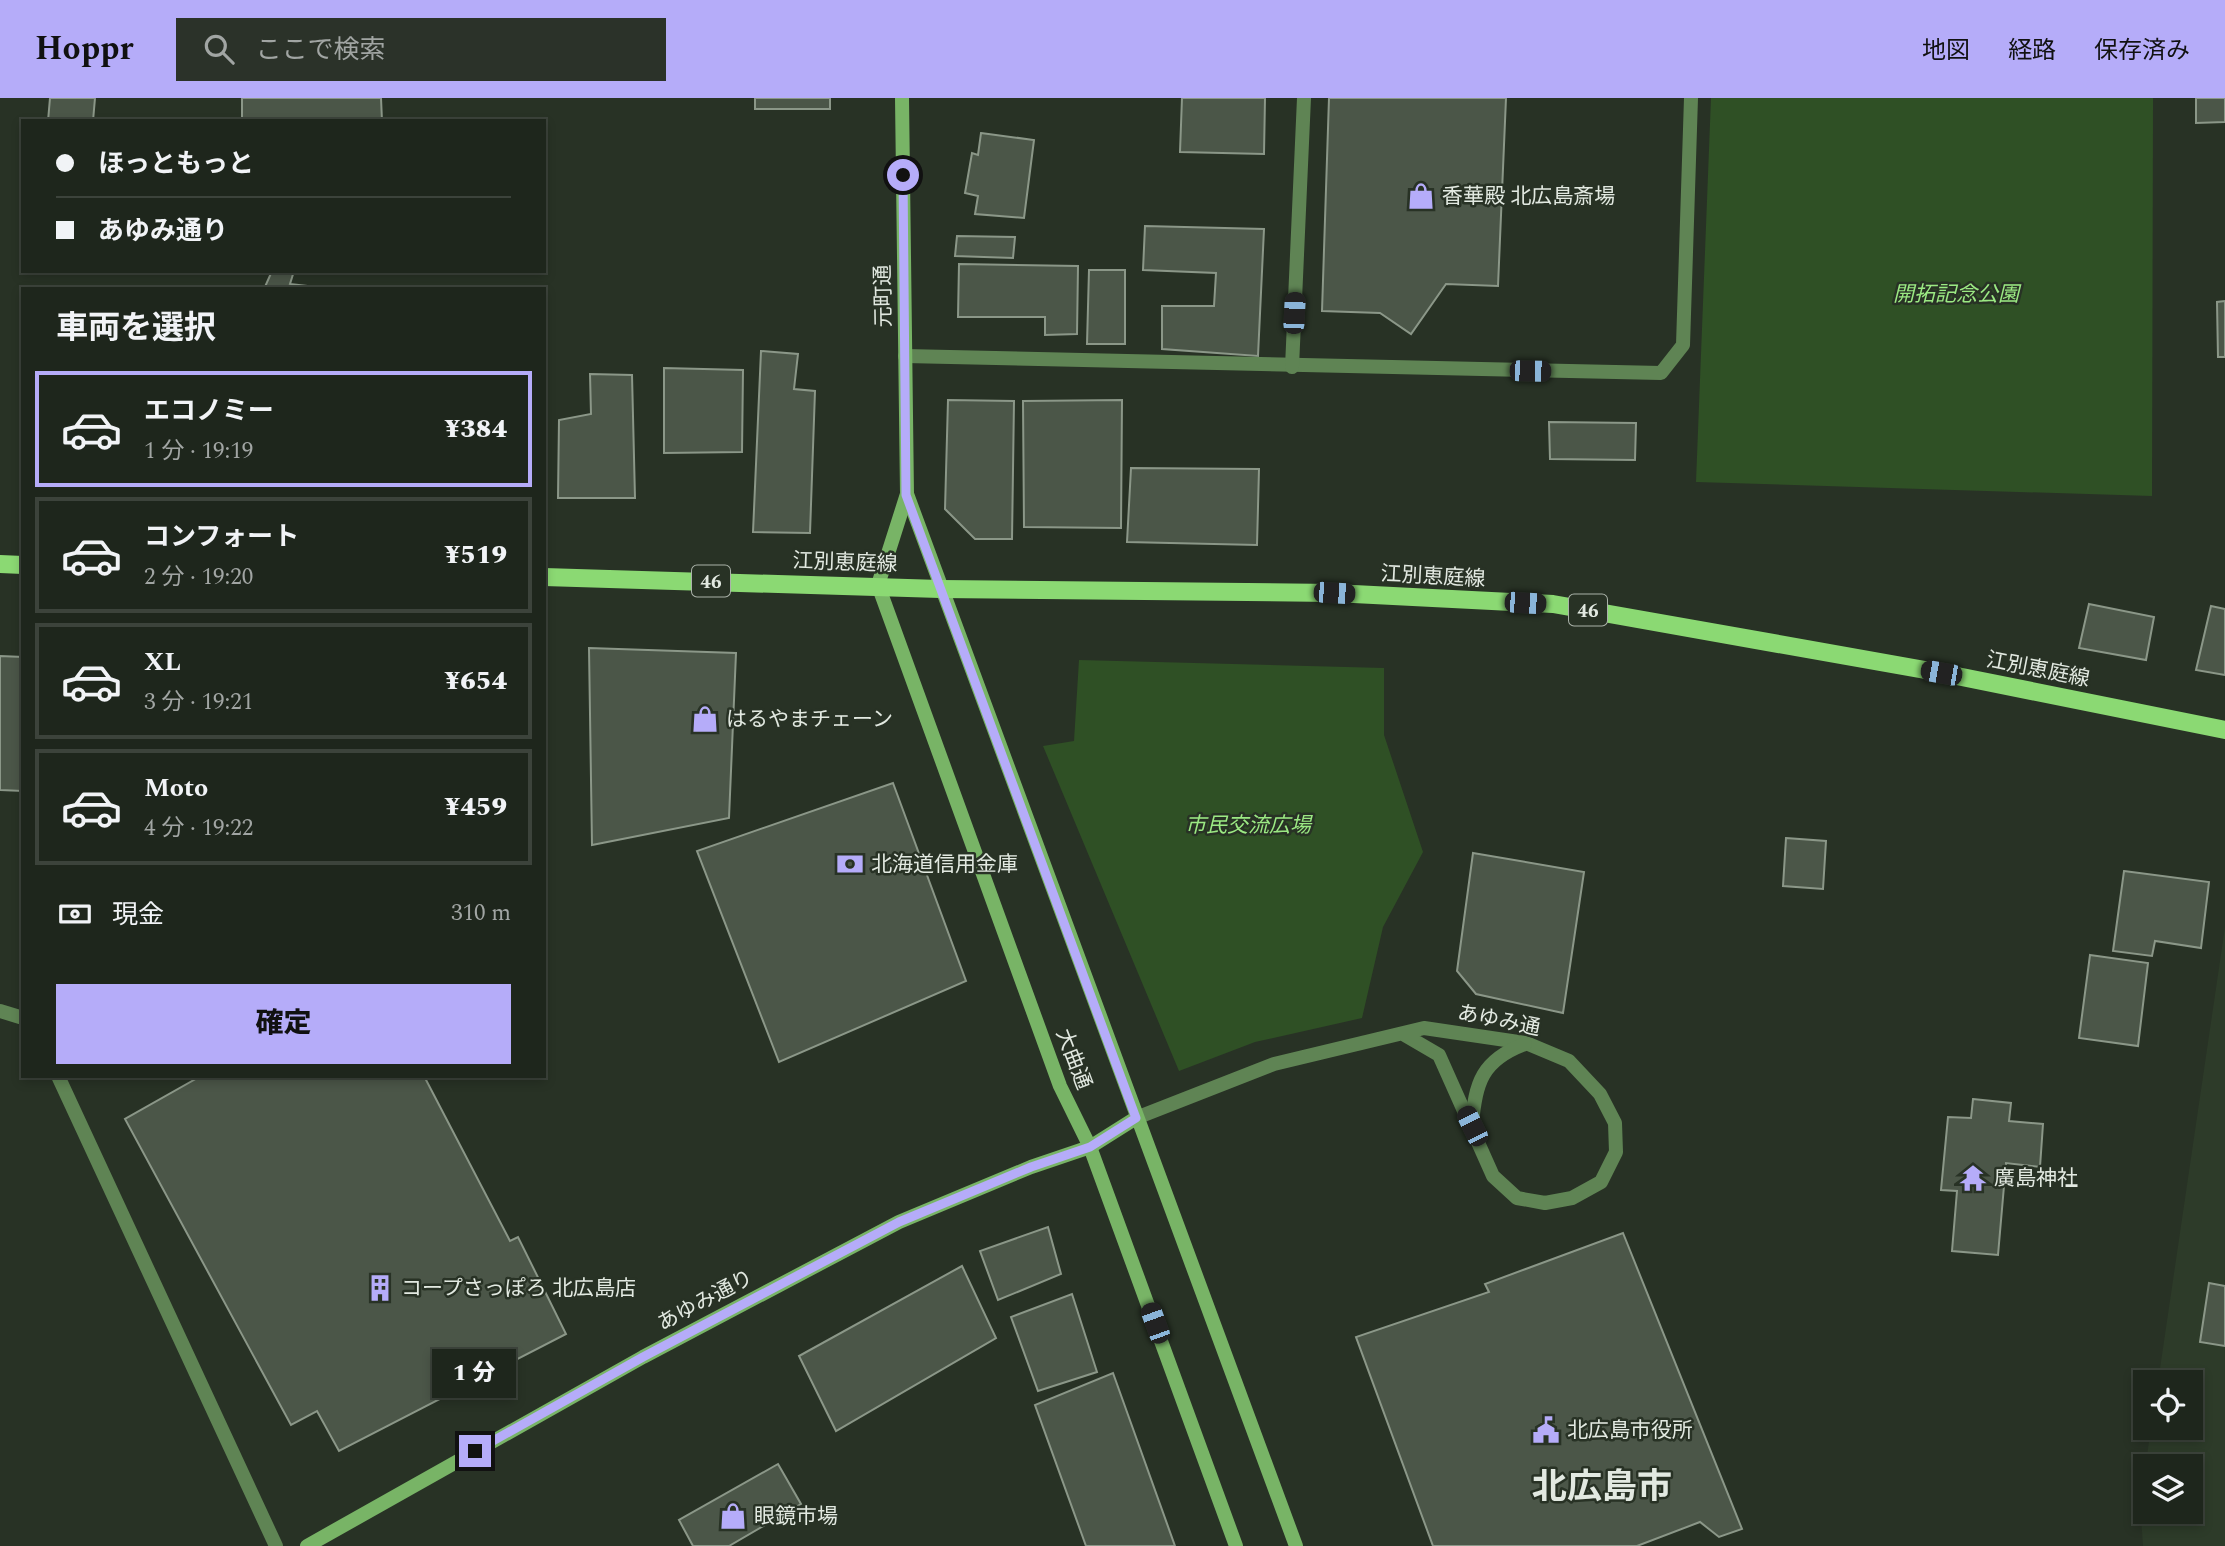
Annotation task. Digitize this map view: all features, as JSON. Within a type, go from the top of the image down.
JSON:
[{"type":"main road","name":"元町通","points":[[902,98],[906,495]]},
{"type":"main road","points":[[878,585],[906,495]]},
{"type":"main road","name":"大曲通","points":[[906,495],[1296,1546]]},
{"type":"main road","points":[[0,564],[21,565]]},
{"type":"main road","name":"江別恵庭線","points":[[546,577],[878,585],[940,589],[1334,593],[1553,604],[1941,673],[2225,730]]},
{"type":"main road","name":"大曲通","points":[[878,585],[1060,1086],[1090,1147],[1237,1546]]},
{"type":"main road","name":"あゆみ通り","points":[[307,1546],[643,1357],[899,1222],[1031,1167],[1090,1147],[1136,1118]]},
{"type":"street","points":[[1292,366],[1304,98]]},
{"type":"street","points":[[905,356],[1661,373],[1683,345],[1691,98]]},
{"type":"street","points":[[0,1011],[21,1017]]},
{"type":"street","name":"あゆみ通","points":[[1136,1118],[1274,1064],[1424,1028],[1526,1043],[1569,1061],[1600,1094],[1615,1124],[1616,1152],[1601,1182],[1572,1198],[1545,1203],[1517,1198],[1493,1176],[1439,1055],[1403,1034]]},
{"type":"street","points":[[1472,1126],[1475,1088],[1504,1052],[1526,1043]]},
{"type":"street","points":[[59,1078],[276,1546]]},
{"type":"shaded area","points":[[2225,927],[2225,1546],[2143,1546],[2141,1524],[2203,1524],[2203,1454],[2147,1454],[2149,1440],[2203,1440],[2203,1370],[2160,1370]]},
{"type":"green space","name":"開拓記念公園","points":[[1711,98],[2153,98],[2152,496],[1696,482]]},
{"type":"green space","name":"市民交流広場","points":[[1079,660],[1384,668],[1384,735],[1423,852],[1383,927],[1362,1018],[1255,1042],[1179,1071],[1043,746],[1074,741]]},
{"type":"building","points":[[50,98],[95,98],[93,119],[48,119]]},
{"type":"building","points":[[242,98],[381,98],[382,119],[242,119]]},
{"type":"building","points":[[755,98],[830,98],[830,109],[755,109]]},
{"type":"building","points":[[1182,98],[1265,98],[1264,154],[1180,152]]},
{"type":"building","points":[[1329,98],[1506,98],[1498,286],[1446,284],[1411,334],[1380,313],[1322,311]]},
{"type":"building","points":[[2196,98],[2225,98],[2225,122],[2196,123]]},
{"type":"building","points":[[981,133],[1034,140],[1024,218],[975,214],[978,196],[965,193],[972,153],[978,155]]},
{"type":"building","points":[[1145,226],[1264,229],[1258,356],[1162,349],[1162,306],[1214,306],[1216,273],[1143,270]]},
{"type":"building","points":[[957,236],[1015,237],[1013,258],[955,256]]},
{"type":"building","points":[[959,264],[1078,266],[1077,334],[1045,335],[1045,317],[958,317]]},
{"type":"building","points":[[1089,270],[1125,270],[1125,344],[1087,344]]},
{"type":"building","points":[[271,273],[293,273],[290,284],[316,287],[265,287]]},
{"type":"building","points":[[2225,301],[2225,357],[2218,357],[2217,302]]},
{"type":"building","points":[[761,351],[798,354],[794,389],[815,391],[810,533],[753,532]]},
{"type":"building","points":[[664,368],[743,370],[742,452],[664,453]]},
{"type":"building","points":[[590,374],[632,375],[635,498],[558,498],[559,420],[591,414]]},
{"type":"building","points":[[948,400],[1014,401],[1012,539],[975,539],[945,509]]},
{"type":"building","points":[[1122,400],[1121,528],[1024,527],[1023,401]]},
{"type":"building","points":[[1549,422],[1636,423],[1635,460],[1550,459]]},
{"type":"building","points":[[1131,468],[1259,469],[1257,545],[1127,542]]},
{"type":"building","points":[[2089,604],[2154,617],[2146,660],[2079,648]]},
{"type":"building","points":[[2211,606],[2225,609],[2225,675],[2196,670]]},
{"type":"building","points":[[589,648],[736,653],[729,818],[592,845]]},
{"type":"building","points":[[0,656],[21,657],[21,791],[0,790]]},
{"type":"building","points":[[893,783],[966,981],[779,1062],[697,851]]},
{"type":"building","points":[[1786,838],[1826,841],[1823,889],[1783,886]]},
{"type":"building","points":[[1473,853],[1584,872],[1563,1013],[1476,994],[1457,971]]},
{"type":"building","points":[[2124,871],[2209,882],[2201,948],[2155,941],[2152,956],[2113,951]]},
{"type":"building","points":[[2090,955],[2148,963],[2138,1046],[2079,1038]]},
{"type":"building","name":"コープさっぽろ 北広島店","points":[[197,1078],[425,1078],[510,1241],[518,1237],[566,1334],[339,1451],[317,1411],[291,1425],[125,1119]]},
{"type":"building","name":"廣島神社","points":[[1973,1099],[2011,1103],[2009,1121],[2043,1124],[2040,1167],[2006,1163],[1998,1255],[1952,1251],[1957,1191],[1941,1190],[1948,1117],[1971,1118]]},
{"type":"building","points":[[1048,1227],[1061,1274],[998,1300],[980,1251]]},
{"type":"building","name":"北広島市役所","points":[[1623,1233],[1742,1529],[1719,1537],[1700,1522],[1637,1546],[1433,1546],[1356,1337],[1489,1292],[1485,1284]]},
{"type":"building","points":[[962,1266],[996,1338],[836,1431],[799,1356]]},
{"type":"building","points":[[2209,1283],[2225,1286],[2225,1346],[2200,1342]]},
{"type":"building","points":[[1072,1294],[1097,1372],[1038,1391],[1011,1317]]},
{"type":"building","points":[[1113,1373],[1175,1546],[1086,1546],[1035,1405]]},
{"type":"building","points":[[778,1464],[801,1504],[729,1546],[693,1546],[679,1520]]},
{"type":"place","name":"香華殿 北広島斎場","points":[[1421,196]]},
{"type":"place","name":"はるやまチェーン","points":[[705,719]]},
{"type":"place","name":"北海道信用金庫","points":[[850,864]]},
{"type":"place","name":"廣島神社","points":[[1973,1178]]},
{"type":"place","name":"コープさっぽろ 北広島店","points":[[380,1288]]},
{"type":"place","name":"北広島市役所","points":[[1546,1430]]},
{"type":"place","name":"眼鏡市場","points":[[733,1516]]},
{"type":"district","name":"北広島市","points":[[1602,1486]]},
{"type":"route","points":[[475,1451],[643,1357],[899,1222],[1031,1167],[1090,1147],[1136,1118],[906,495],[903,175]]}]
